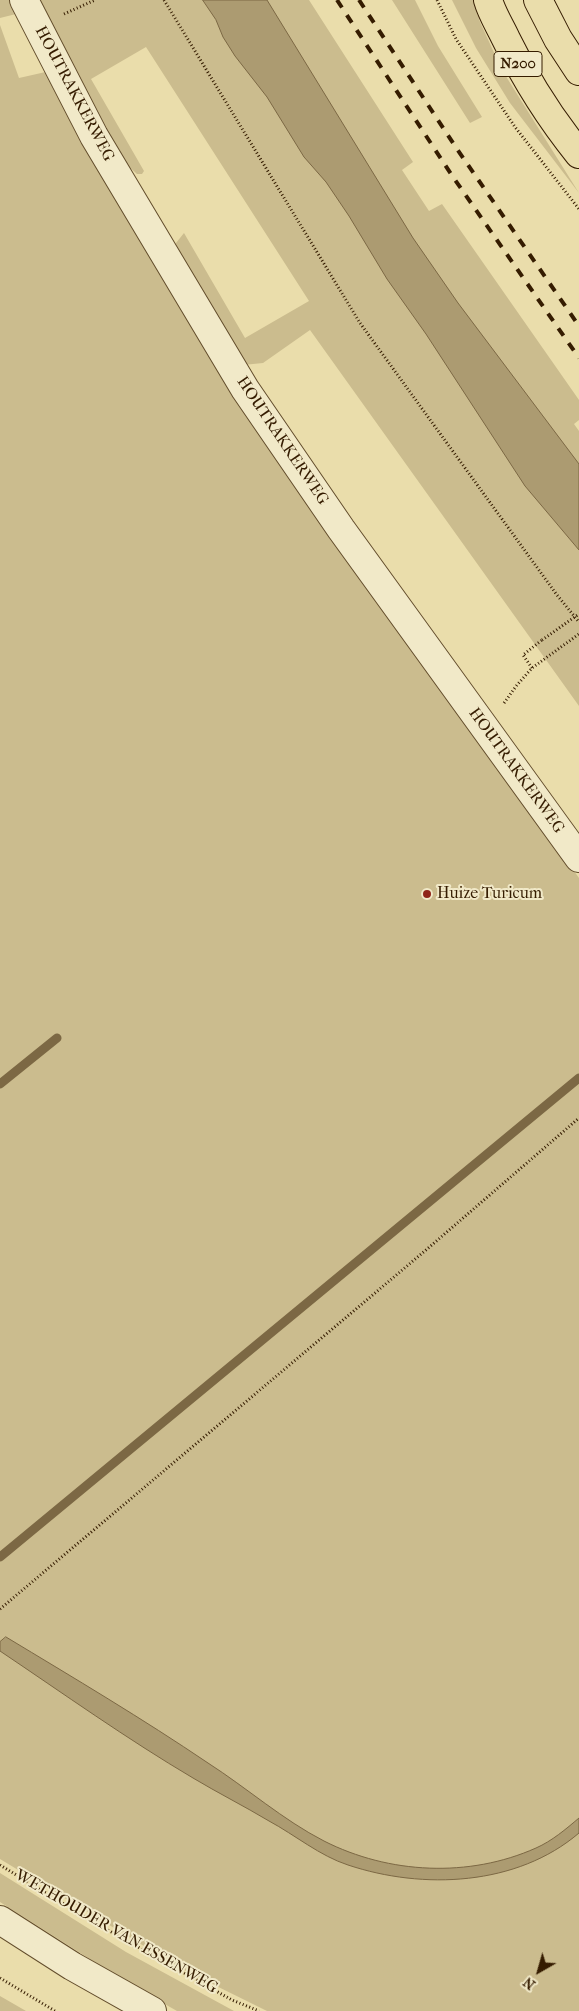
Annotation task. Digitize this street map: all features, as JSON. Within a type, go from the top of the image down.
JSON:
[{"type":"main road","name":"N200","points":[[488,0],[528,80],[556,124],[579,154]]},
{"type":"main road","name":"N200","points":[[538,0],[558,39],[579,71]]},
{"type":"street","name":"HOUTRAKKERWEG","points":[[24,0],[98,144],[245,389],[341,529],[579,858]]},
{"type":"street","points":[[0,1920],[72,1966],[152,2011]]},
{"type":"path","points":[[164,0],[360,324],[533,563],[579,622]]},
{"type":"path","points":[[437,0],[456,40],[515,127],[579,209]]},
{"type":"path","points":[[532,668],[523,655],[579,614]]},
{"type":"path","points":[[479,720],[507,701],[517,684],[532,668],[579,634]]},
{"type":"path","points":[[0,1609],[419,1257],[579,1118]]},
{"type":"path","name":"WETHOUDER VAN ESSENWEG","points":[[0,1865],[90,1920],[232,2000],[259,2011]]},
{"type":"path","points":[[0,1978],[55,2011]]},
{"type":"shaded area","points":[[0,0],[13,0],[20,13],[0,18]]},
{"type":"shaded area","points":[[35,0],[309,0],[413,162],[402,170],[429,211],[442,204],[579,400],[579,420],[574,424],[579,431],[579,706],[310,330],[263,363],[243,365],[172,248],[184,233],[245,338],[309,301],[146,47],[91,79],[144,171],[142,174],[137,174],[112,151]]},
{"type":"shaded area","points":[[203,0],[267,0],[413,238],[458,303],[579,464],[579,550],[525,486],[426,334],[387,279],[349,216],[326,182],[304,157],[267,97],[235,56]]},
{"type":"shaded area","points":[[392,0],[415,0],[438,46],[482,117],[470,123]]},
{"type":"shaded area","points":[[452,0],[473,0],[480,22],[502,70],[579,193],[510,103],[476,48]]},
{"type":"shaded area","points":[[0,25],[19,78],[50,71],[496,762],[579,878],[579,2011],[267,2011],[182,1969],[0,1859]]},
{"type":"shaded area","points":[[6,1637],[159,1731],[309,1833],[349,1852],[402,1866],[457,1868],[510,1858],[536,1848],[553,1838],[579,1818],[579,1833],[554,1851],[527,1864],[498,1873],[468,1878],[438,1880],[407,1878],[377,1873],[348,1865],[318,1851],[193,1778],[96,1716],[0,1651],[0,1642]]},
{"type":"shaded area","points":[[0,1873],[126,1952],[234,2011],[177,2011],[126,1982],[0,1902]]},
{"type":"shaded area","points":[[0,1996],[26,2011],[0,2011]]},
{"type":"waterway","points":[[0,1084],[57,1038]]},
{"type":"waterway","points":[[0,1557],[579,1078]]},
{"type":"railway","points":[[337,0],[453,177],[579,358]]},
{"type":"railway","points":[[359,0],[457,149],[579,326]]},
{"type":"place","name":"Huize Turicum","points":[[427,894]]}]
